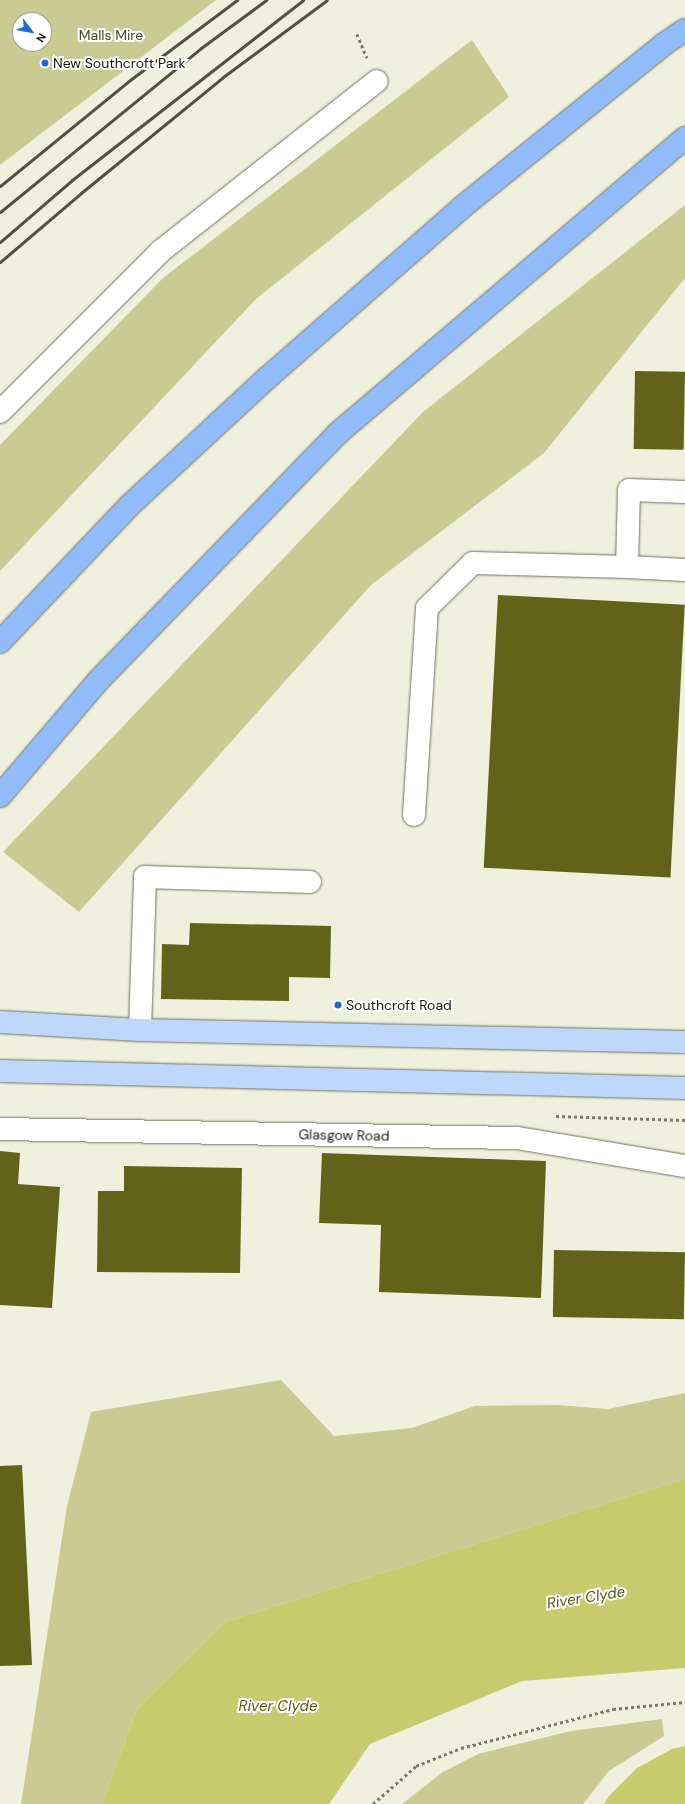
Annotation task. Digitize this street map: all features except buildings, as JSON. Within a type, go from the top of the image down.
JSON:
[{"type":"highway","points":[[0,642],[128,506],[266,379],[461,208],[664,44],[685,30]]},
{"type":"highway","points":[[0,796],[98,680],[337,434],[685,138]]},
{"type":"main road","points":[[0,1022],[140,1030],[685,1042]]},
{"type":"main road","points":[[0,1071],[685,1088]]},
{"type":"street","points":[[0,412],[162,250],[377,81]]},
{"type":"street","points":[[627,567],[629,490],[685,492]]},
{"type":"street","points":[[414,815],[427,608],[473,563],[685,570]]},
{"type":"street","points":[[140,1030],[145,877],[310,882]]},
{"type":"street","name":"Glasgow Road","points":[[0,1129],[517,1138],[685,1166]]},
{"type":"path","points":[[373,1804],[416,1766],[461,1748],[613,1709],[685,1702]]},
{"type":"green space","name":"Malls Mire","points":[[0,0],[216,0],[0,165]]},
{"type":"green space","points":[[472,40],[509,97],[256,299],[0,571],[0,445],[163,278]]},
{"type":"green space","points":[[685,205],[685,278],[544,453],[371,585],[79,912],[3,852],[423,412]]},
{"type":"green space","points":[[281,1380],[334,1436],[412,1428],[475,1406],[558,1405],[608,1409],[685,1393],[685,1479],[225,1622],[137,1709],[102,1804],[21,1804],[67,1506],[91,1412]]},
{"type":"green space","points":[[662,1719],[664,1736],[609,1771],[583,1804],[402,1804],[443,1772],[478,1754],[571,1731]]},
{"type":"water","name":"River Clyde","points":[[685,1479],[685,1668],[522,1681],[370,1744],[329,1804],[102,1804],[137,1709],[225,1622]]},
{"type":"water","points":[[685,1746],[685,1804],[604,1804],[609,1796],[637,1768],[672,1749]]},
{"type":"railway","points":[[0,186],[130,80],[237,0]]},
{"type":"railway","points":[[0,212],[201,48],[266,0]]},
{"type":"railway","points":[[0,242],[72,180],[303,0]]},
{"type":"railway","points":[[0,262],[81,193],[223,77],[327,0]]},
{"type":"place","name":"New Southcroft Park","points":[[45,63]]},
{"type":"place","name":"Southcroft Road","points":[[338,1005]]}]
